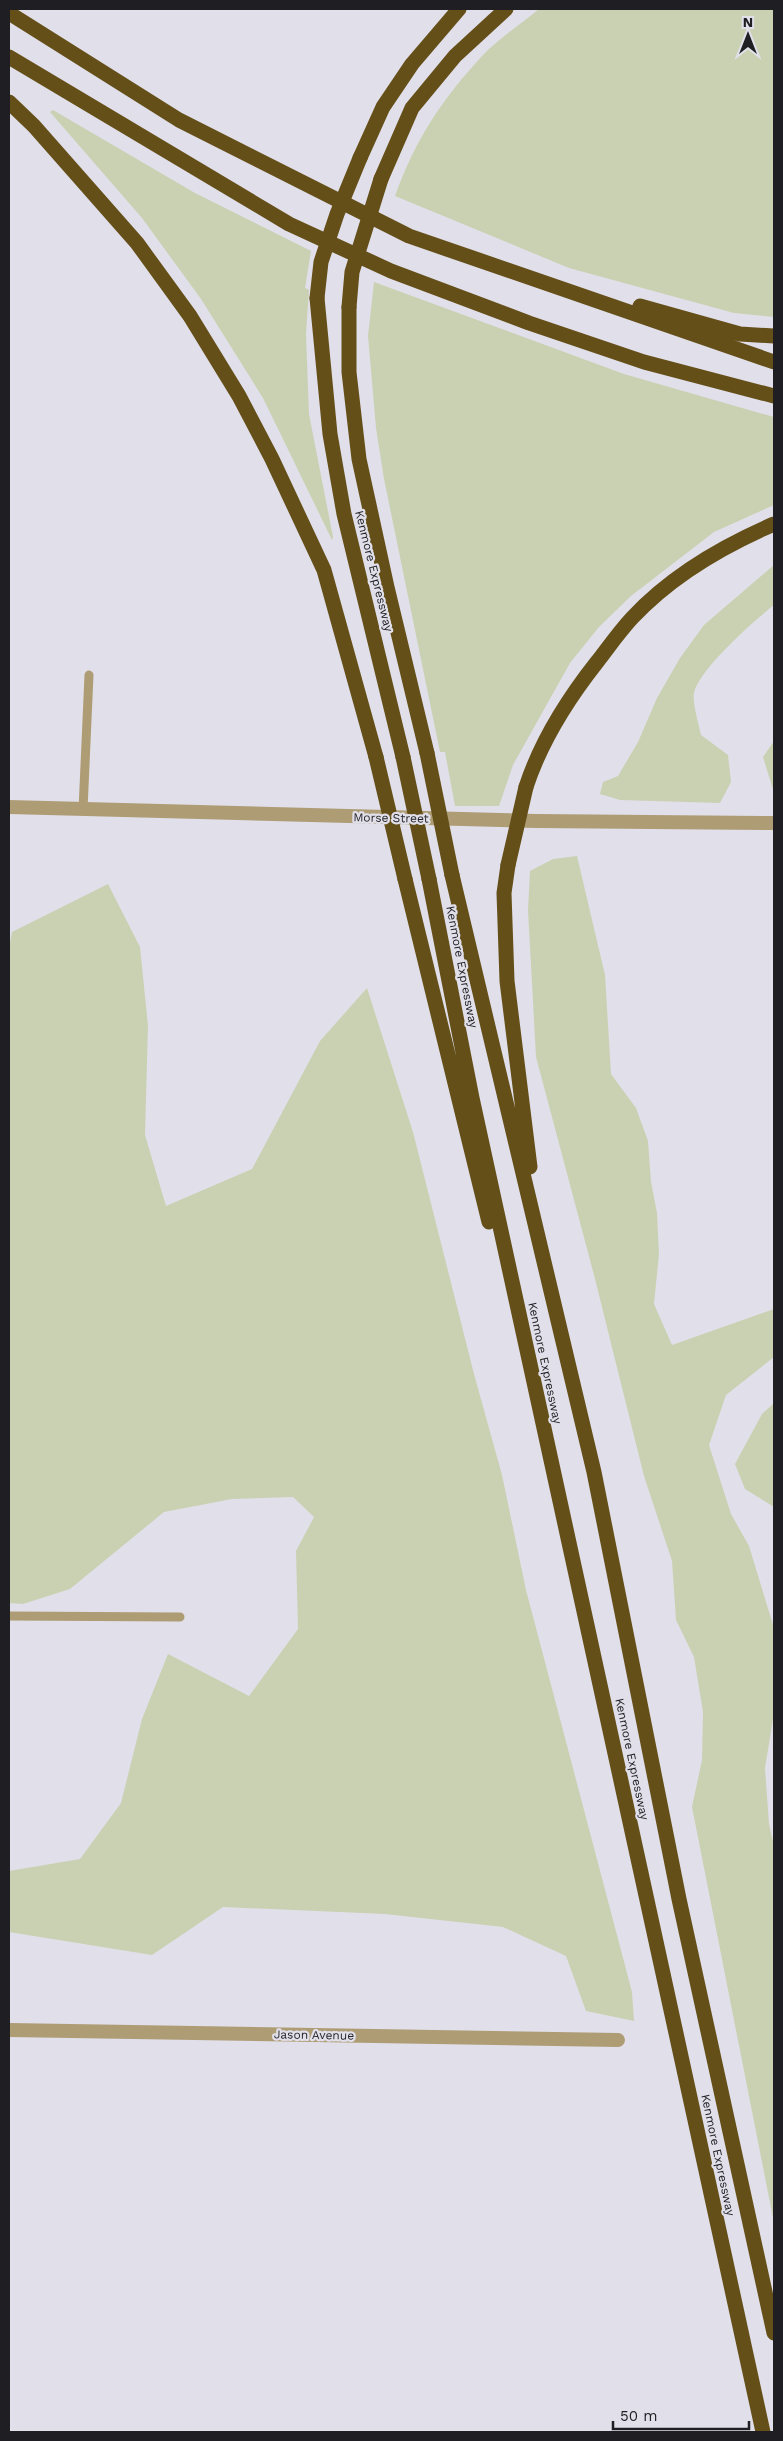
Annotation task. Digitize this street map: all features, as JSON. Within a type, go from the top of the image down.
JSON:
[{"type":"highway","name":"Kenmore Expressway","points":[[459,9],[412,64],[383,107],[337,214],[321,262],[317,298],[330,434],[344,514],[404,757],[472,1098],[763,2432]]},
{"type":"highway","points":[[506,9],[455,56],[412,108],[381,179],[352,272],[349,308],[349,372],[360,459],[386,587],[427,753],[452,875],[538,1240]]},
{"type":"highway","points":[[9,13],[25,25],[179,120],[409,236],[774,362]]},
{"type":"highway","points":[[9,58],[289,224],[391,271],[529,323],[635,359],[774,396]]},
{"type":"highway","points":[[9,102],[99,198],[143,250],[190,316],[239,396],[272,459],[324,570],[376,757],[478,1178],[537,1394]]},
{"type":"highway","points":[[492,264],[740,334],[774,336]]},
{"type":"highway","points":[[538,1240],[507,981],[504,893],[508,865],[532,768],[564,708],[581,682],[632,618],[661,592],[706,559],[774,524]]},
{"type":"highway","name":"Kenmore Expressway","points":[[538,1240],[594,1472],[678,1899],[774,2333]]},
{"type":"street","name":"Morse Street","points":[[9,807],[516,821],[774,823]]},
{"type":"street","name":"Jason Avenue","points":[[9,2030],[618,2040]]},
{"type":"lane","points":[[83,810],[89,675]]},
{"type":"lane","points":[[9,1616],[180,1617]]},
{"type":"green space","points":[[539,9],[774,9],[774,317],[734,313],[569,268],[395,196],[411,157],[442,104],[468,71],[489,49]]},
{"type":"green space","points":[[53,110],[195,193],[311,251],[305,288],[309,290],[306,334],[309,414],[333,537],[332,540],[263,398],[201,299],[142,218],[50,112]]},
{"type":"green space","points":[[374,282],[624,374],[774,417],[774,505],[714,532],[631,596],[599,627],[570,663],[513,765],[499,806],[455,806],[445,752],[440,752],[384,479],[376,428],[368,336]]},
{"type":"green space","points":[[774,565],[774,605],[716,659],[698,683],[694,693],[701,735],[728,755],[731,782],[720,803],[620,800],[600,794],[603,782],[618,776],[638,742],[657,698],[680,658],[704,625]]},
{"type":"green space","points":[[774,741],[774,793],[763,757]]},
{"type":"green space","points":[[577,856],[605,975],[611,1074],[636,1108],[648,1141],[651,1182],[657,1213],[659,1254],[654,1304],[672,1345],[774,1309],[774,1357],[726,1395],[709,1445],[731,1514],[749,1546],[774,1628],[774,1713],[765,1768],[769,1824],[774,1846],[774,2223],[692,1807],[702,1760],[703,1712],[694,1657],[676,1620],[672,1561],[644,1476],[594,1275],[536,1057],[528,910],[530,871],[553,859]]},
{"type":"green space","points":[[108,884],[140,947],[148,1026],[145,1135],[166,1206],[252,1169],[320,1041],[367,988],[413,1132],[474,1374],[502,1475],[526,1590],[632,1992],[634,2021],[586,2011],[566,1956],[503,1927],[385,1914],[223,1907],[152,1955],[9,1932],[9,1871],[80,1859],[121,1803],[142,1719],[168,1654],[249,1696],[298,1629],[296,1551],[314,1517],[293,1497],[232,1499],[164,1512],[70,1589],[23,1604],[9,1603],[9,948],[12,932]]},
{"type":"green space","points":[[774,1403],[774,1507],[745,1489],[735,1464],[762,1414]]}]
